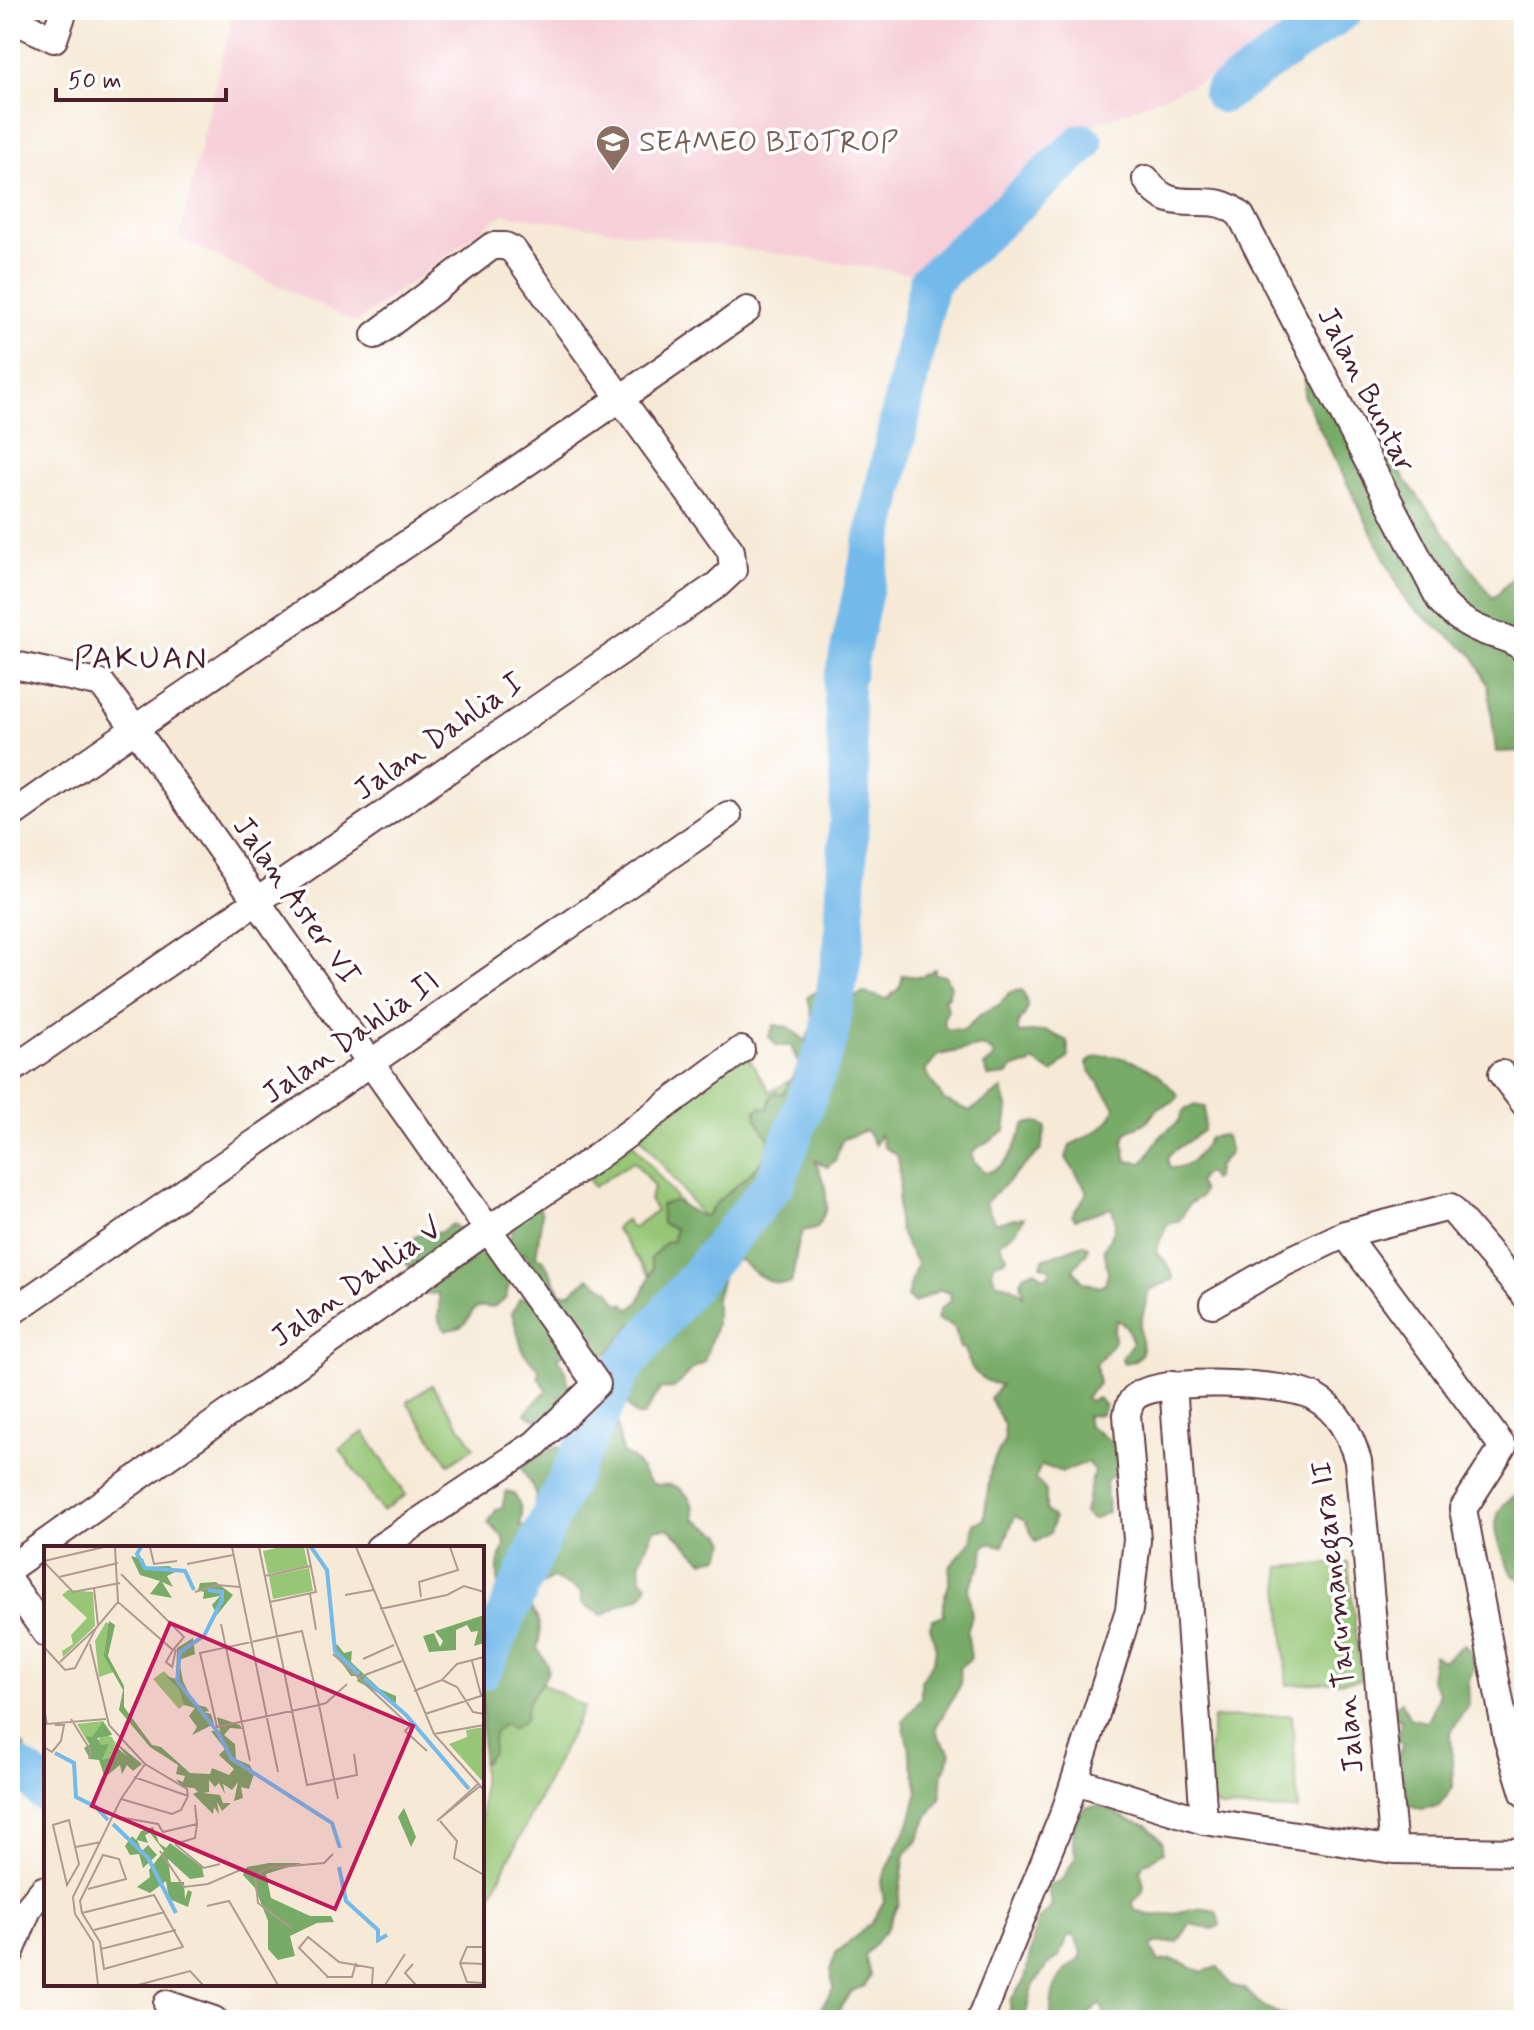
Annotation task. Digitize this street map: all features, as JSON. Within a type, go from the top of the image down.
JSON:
[{"type":"street","points":[[10,18],[54,39],[64,10]]},
{"type":"street","name":"Jalan Buntar","points":[[1146,179],[1164,200],[1223,204],[1241,216],[1440,600],[1454,616],[1516,642],[1524,649]]},
{"type":"street","points":[[375,335],[492,246],[505,246],[513,250],[622,400]]},
{"type":"street","points":[[10,816],[134,727],[622,400],[747,310]]},
{"type":"street","name":"Jalan Dahlia I","points":[[10,1071],[717,585],[733,570],[731,551],[622,400]]},
{"type":"street","name":"Jalan Aster VI","points":[[10,664],[102,684],[597,1384],[535,1444],[382,1546]]},
{"type":"street","name":"Jalan Dahlia II","points":[[10,1313],[728,815]]},
{"type":"street","name":"Jalan Dahlia V","points":[[10,1568],[489,1229],[591,1161],[741,1050]]},
{"type":"street","points":[[1502,1074],[1524,1103]]},
{"type":"street","points":[[1213,1304],[1284,1263],[1345,1234],[1450,1207],[1524,1294]]},
{"type":"street","points":[[1345,1234],[1503,1447],[1463,1509],[1507,1738],[1524,1793]]},
{"type":"street","points":[[1173,1384],[1204,1821]]},
{"type":"street","name":"Jalan Tarumanegara II","points":[[980,2020],[1076,1781],[1129,1610],[1136,1530],[1128,1407],[1133,1398],[1141,1393],[1173,1384],[1295,1389],[1329,1408],[1352,1440],[1358,1461],[1394,1850]]},
{"type":"street","points":[[10,1582],[44,1630]]},
{"type":"street","points":[[1076,1781],[1204,1821],[1394,1850],[1524,1852]]},
{"type":"street","points":[[10,1954],[29,1907],[44,1890]]},
{"type":"street","points":[[167,2003],[214,2020]]},
{"type":"shaded area","name":"SEAMEO BIOTROP","points":[[233,10],[1315,10],[1209,78],[1077,131],[922,275],[503,214],[356,323],[179,238]]},
{"type":"green space","points":[[1319,368],[1349,403],[1493,598],[1524,567],[1524,751],[1496,752],[1488,685],[1473,655],[1407,603],[1304,397],[1305,376]]},
{"type":"green space","points":[[935,969],[935,974],[945,976],[951,986],[948,996],[944,998],[948,1010],[943,1020],[946,1029],[964,1030],[982,1013],[999,1005],[1010,992],[1022,990],[1027,1008],[1018,1023],[1018,1033],[1047,1031],[1067,1041],[1069,1057],[1053,1073],[1033,1061],[1030,1065],[1014,1067],[1007,1075],[989,1077],[984,1066],[993,1059],[993,1053],[982,1046],[939,1055],[925,1071],[944,1100],[970,1111],[1002,1089],[1008,1110],[1005,1131],[973,1151],[973,1160],[985,1172],[1006,1161],[1025,1124],[1037,1122],[1046,1127],[1041,1150],[985,1203],[995,1223],[1024,1217],[1016,1231],[999,1243],[1007,1256],[1005,1260],[994,1263],[992,1273],[997,1283],[1012,1287],[1024,1297],[1023,1275],[1035,1270],[1043,1277],[1049,1275],[1051,1269],[1041,1265],[1043,1259],[1083,1244],[1088,1247],[1087,1252],[1073,1269],[1083,1282],[1100,1287],[1105,1284],[1108,1272],[1104,1248],[1114,1229],[1114,1213],[1111,1208],[1075,1219],[1072,1215],[1088,1192],[1066,1158],[1070,1145],[1103,1126],[1115,1107],[1089,1069],[1087,1063],[1094,1058],[1120,1057],[1139,1064],[1157,1074],[1178,1095],[1176,1100],[1158,1108],[1147,1122],[1127,1132],[1123,1142],[1127,1161],[1143,1163],[1160,1137],[1179,1121],[1183,1111],[1193,1105],[1205,1107],[1204,1130],[1171,1153],[1167,1158],[1170,1168],[1183,1166],[1194,1159],[1209,1138],[1226,1137],[1230,1153],[1217,1167],[1216,1177],[1212,1180],[1209,1174],[1204,1174],[1198,1182],[1203,1191],[1201,1196],[1188,1205],[1180,1220],[1167,1224],[1157,1246],[1156,1252],[1168,1264],[1174,1279],[1149,1290],[1140,1326],[1142,1353],[1134,1361],[1123,1363],[1122,1357],[1133,1342],[1126,1326],[1117,1320],[1115,1340],[1096,1365],[1099,1384],[1085,1397],[1088,1401],[1098,1398],[1105,1406],[1101,1414],[1086,1416],[1088,1425],[1124,1451],[1120,1472],[1106,1480],[1108,1512],[1093,1520],[1084,1513],[1094,1471],[1087,1462],[1062,1472],[1041,1465],[1035,1479],[1046,1491],[1046,1511],[1054,1518],[1050,1533],[1036,1542],[1025,1521],[1015,1516],[1003,1546],[988,1543],[984,1547],[982,1563],[968,1589],[972,1616],[967,1631],[971,1658],[959,1668],[961,1684],[936,1727],[938,1737],[951,1753],[943,1773],[940,1799],[928,1816],[917,1842],[905,1854],[898,1904],[886,1930],[865,1955],[870,1975],[865,1986],[851,1991],[833,2020],[813,2020],[834,1988],[830,1970],[836,1953],[871,1924],[884,1901],[881,1882],[910,1821],[918,1792],[903,1721],[921,1698],[921,1681],[934,1660],[936,1648],[930,1626],[933,1619],[944,1615],[949,1568],[971,1541],[974,1523],[984,1520],[991,1467],[1005,1439],[1004,1425],[990,1398],[1001,1385],[977,1374],[965,1349],[960,1348],[954,1327],[937,1320],[940,1309],[951,1300],[950,1293],[940,1290],[914,1303],[907,1297],[917,1263],[899,1227],[900,1172],[897,1155],[884,1147],[880,1134],[875,1145],[866,1130],[842,1140],[835,1161],[827,1167],[815,1160],[825,1185],[827,1208],[817,1228],[803,1231],[801,1235],[791,1283],[770,1281],[740,1260],[726,1262],[716,1299],[716,1324],[704,1362],[691,1370],[674,1388],[660,1389],[644,1416],[637,1416],[632,1411],[611,1371],[620,1345],[633,1330],[632,1324],[609,1353],[594,1358],[581,1330],[571,1339],[571,1353],[557,1357],[565,1370],[570,1392],[544,1419],[538,1421],[525,1413],[547,1390],[538,1377],[539,1369],[523,1352],[512,1313],[520,1298],[543,1300],[534,1283],[529,1260],[512,1248],[509,1241],[515,1223],[538,1202],[542,1215],[536,1256],[543,1259],[561,1293],[570,1293],[589,1278],[610,1291],[617,1303],[625,1304],[630,1310],[639,1302],[653,1268],[650,1259],[666,1242],[673,1241],[675,1229],[662,1224],[661,1205],[674,1201],[701,1216],[707,1215],[723,1196],[752,1172],[766,1153],[770,1141],[756,1118],[756,1111],[761,1107],[768,1109],[771,1096],[776,1092],[783,1094],[799,1065],[791,1046],[777,1046],[769,1036],[774,1025],[788,1027],[806,1041],[813,1022],[808,997],[819,989],[820,983],[841,1009],[833,1031],[837,1046],[834,1059],[844,1048],[839,1024],[854,997],[864,993],[887,999],[900,987],[903,975],[921,977]]},
{"type":"green space","points":[[745,1052],[770,1092],[813,1067],[780,1149],[710,1226],[637,1132]]},
{"type":"green space","points":[[629,1138],[696,1223],[649,1275],[615,1228],[626,1220],[632,1228],[656,1211],[649,1200],[654,1187],[634,1161],[594,1187],[585,1175]]},
{"type":"green space","points":[[453,1224],[464,1233],[485,1238],[512,1270],[506,1298],[492,1308],[475,1309],[460,1327],[446,1330],[439,1318],[438,1293],[425,1295],[406,1263],[405,1247],[420,1234],[429,1231],[439,1233]]},
{"type":"green space","points":[[432,1385],[474,1447],[449,1464],[407,1402]]},
{"type":"green space","points":[[584,1413],[592,1414],[600,1423],[611,1413],[616,1419],[622,1453],[634,1460],[652,1483],[671,1485],[681,1490],[692,1503],[694,1519],[722,1535],[726,1542],[719,1557],[703,1561],[670,1529],[654,1529],[640,1561],[641,1579],[647,1584],[643,1593],[604,1615],[583,1605],[580,1591],[553,1578],[541,1586],[531,1596],[528,1605],[536,1615],[540,1636],[537,1649],[544,1657],[548,1670],[528,1703],[525,1721],[511,1729],[505,1724],[498,1729],[493,1738],[493,1751],[484,1762],[484,1625],[495,1615],[499,1606],[498,1568],[505,1546],[504,1538],[488,1523],[496,1510],[502,1507],[506,1492],[514,1494],[518,1501],[520,1525],[527,1528],[533,1524],[536,1493],[521,1467],[558,1446],[575,1454],[580,1449]]},
{"type":"green space","points":[[364,1432],[406,1495],[382,1511],[340,1449]]},
{"type":"green space","points":[[1524,1493],[1524,1577],[1518,1578],[1513,1575],[1496,1530],[1500,1510]]},
{"type":"green space","points":[[1348,1563],[1361,1680],[1287,1685],[1279,1567]]},
{"type":"green space","points":[[1464,1644],[1477,1659],[1468,1683],[1469,1703],[1451,1732],[1453,1787],[1439,1806],[1421,1809],[1404,1803],[1398,1794],[1403,1779],[1393,1767],[1403,1744],[1398,1741],[1401,1720],[1396,1718],[1394,1707],[1402,1701],[1409,1718],[1426,1722],[1439,1692],[1430,1678],[1434,1655],[1443,1661]]},
{"type":"green space","points":[[531,1677],[584,1707],[484,1910],[484,1712]]},
{"type":"green space","points":[[1292,1715],[1298,1810],[1221,1808],[1209,1799],[1206,1782],[1213,1718]]},
{"type":"green space","points":[[10,1738],[24,1746],[30,1760],[24,1778],[10,1786]]},
{"type":"green space","points":[[1102,1806],[1131,1821],[1147,1825],[1163,1843],[1163,1852],[1143,1865],[1140,1871],[1144,1888],[1133,1902],[1134,1909],[1149,1915],[1199,1909],[1216,1911],[1220,1925],[1213,1929],[1190,1924],[1178,1942],[1155,1943],[1151,1948],[1159,1962],[1175,1961],[1202,1972],[1218,1967],[1230,1985],[1245,1989],[1262,2006],[1294,2020],[1103,2020],[1101,2004],[1080,2020],[1051,2020],[1056,1985],[1065,1971],[1080,1960],[1082,1952],[1073,1935],[1067,1937],[1058,1958],[1046,1966],[1031,1990],[1025,2020],[1010,2020],[1010,2001],[1025,1979],[1037,1921],[1050,1909],[1052,1901],[1047,1887],[1063,1879],[1076,1856],[1072,1835],[1074,1824],[1086,1807]]},
{"type":"waterway","points":[[1223,93],[1343,10]]},
{"type":"waterway","points":[[484,1666],[559,1498],[622,1369],[776,1181],[828,1040],[844,942],[850,791],[843,684],[929,282],[1083,143]]},
{"type":"waterway","points":[[10,1763],[33,1778],[44,1791]]},
{"type":"place","name":"SEAMEO BIOTROP","points":[[613,173]]},
{"type":"district","name":"PAKUAN","points":[[141,659]]}]
